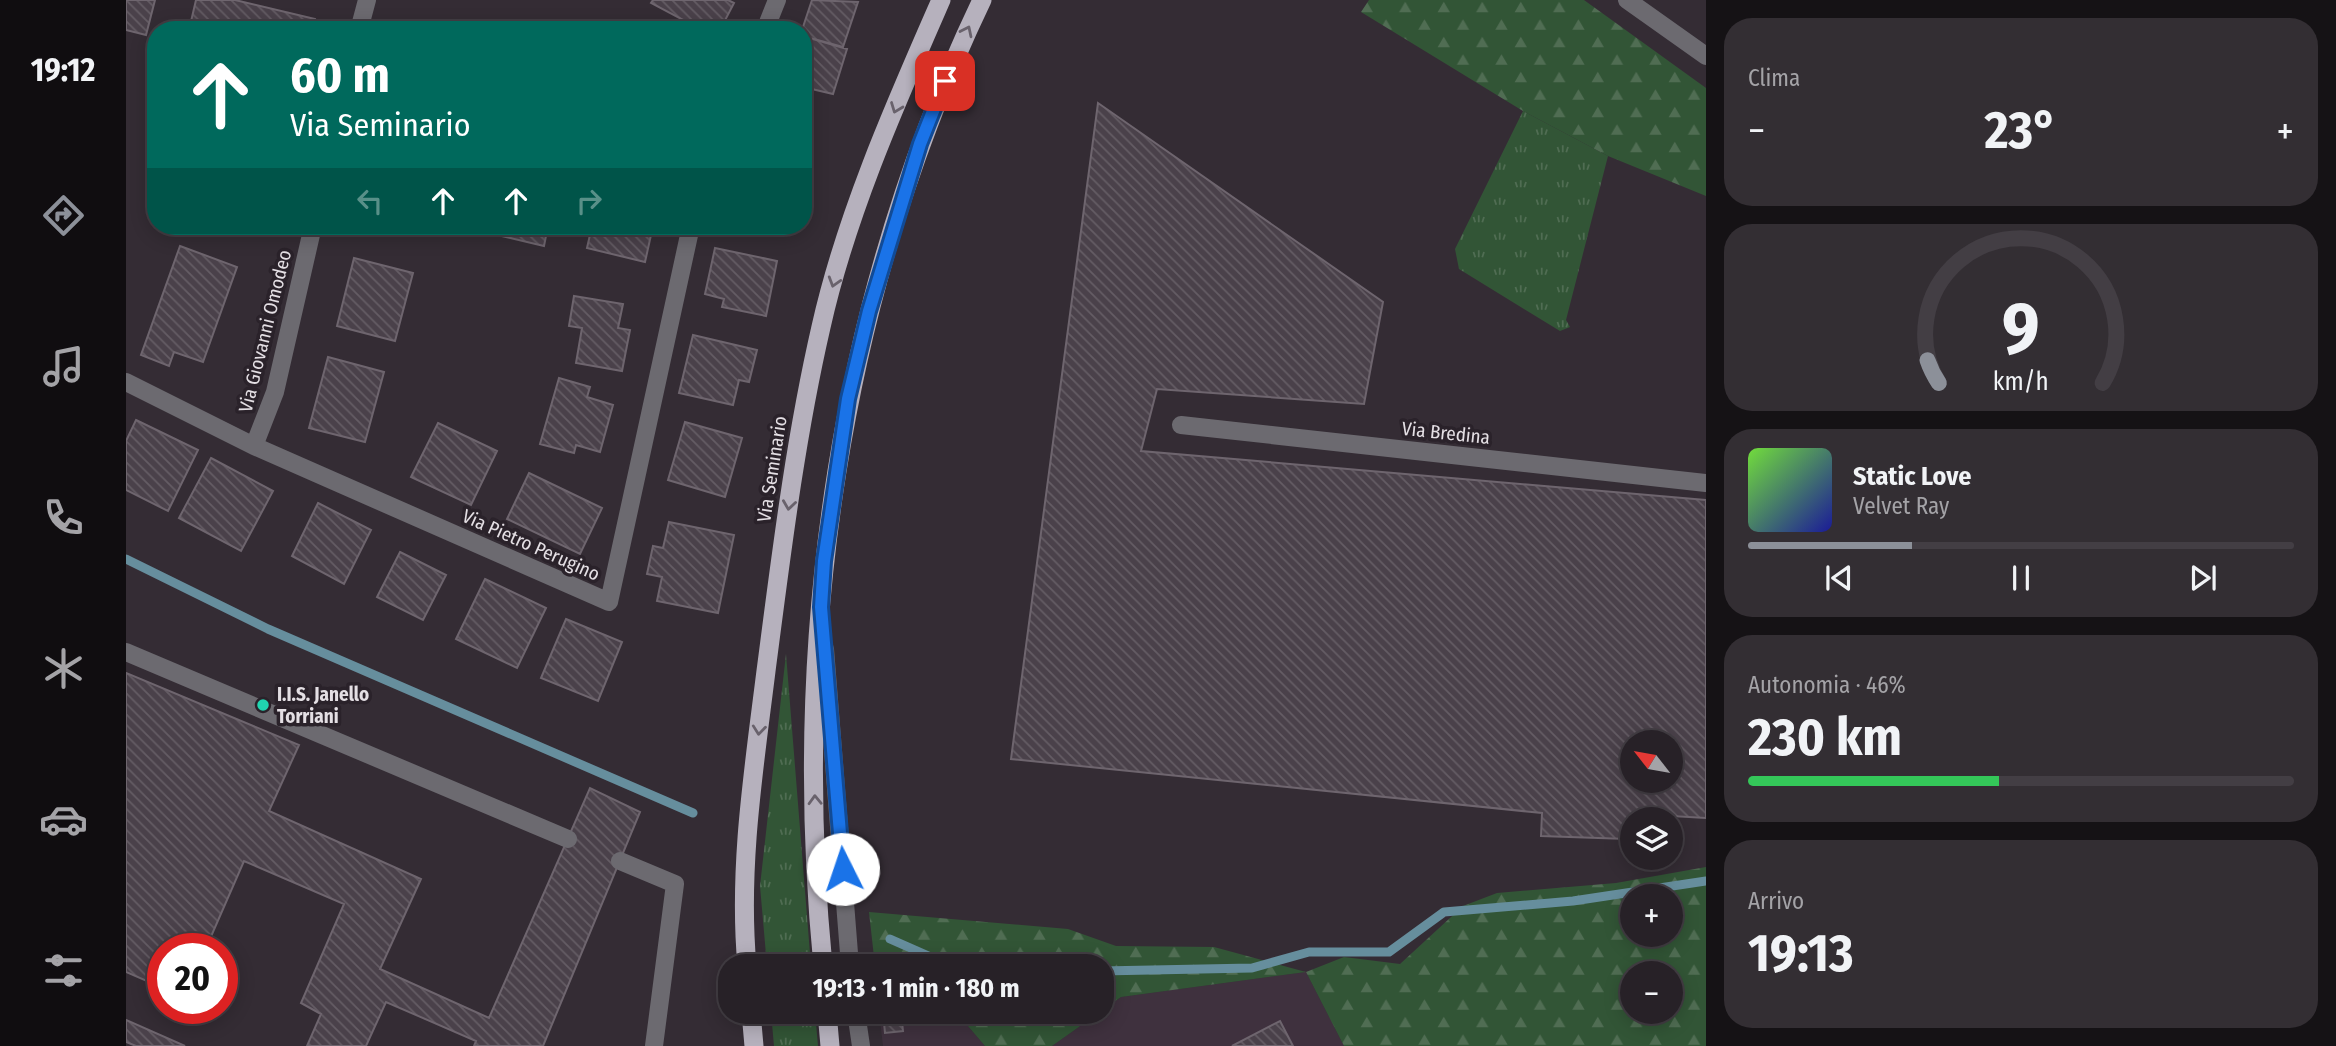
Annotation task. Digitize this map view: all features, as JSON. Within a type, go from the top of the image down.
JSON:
[{"type":"highway","name":"Via Seminario","points":[[747,954],[745,867],[760,723],[798,439],[821,324],[854,217],[941,0]]},
{"type":"highway","points":[[822,954],[813,750],[824,561],[848,399],[869,311],[920,144],[953,60],[982,0]]},
{"type":"highway","points":[[752,1024],[754,1046]]},
{"type":"highway","points":[[828,1024],[830,1046]]},
{"type":"street","points":[[361,21],[367,0]]},
{"type":"street","points":[[769,21],[777,0]]},
{"type":"street","points":[[1627,0],[1706,56]]},
{"type":"street","name":"Via Giovanni Omodeo","points":[[254,446],[275,392],[311,235]]},
{"type":"street","name":"Via Pietro Perugino","points":[[126,382],[254,446],[609,602],[689,235]]},
{"type":"street","name":"Via Bredina","points":[[1181,425],[1706,483]]},
{"type":"street","points":[[821,607],[849,954]]},
{"type":"street","points":[[126,652],[568,839]]},
{"type":"street","points":[[620,861],[675,884],[654,1046]]},
{"type":"street","points":[[857,1024],[860,1046]]},
{"type":"shaded area","points":[[1306,972],[1344,1046],[1052,1046],[1083,1024],[1114,1024],[1114,1002],[1121,997]]},
{"type":"shaded area","points":[[880,1024],[966,1024],[985,1046],[883,1046]]},
{"type":"green space","points":[[1369,0],[1584,0],[1706,88],[1706,196],[1608,156],[1523,111],[1361,12]]},
{"type":"green space","points":[[1523,111],[1608,156],[1566,320],[1570,327],[1560,331],[1459,269],[1455,249]]},
{"type":"green space","points":[[786,654],[810,954],[766,954],[760,886]]},
{"type":"green space","points":[[1706,867],[1706,1046],[1344,1046],[1306,972],[1344,957],[1400,964],[1463,906],[1497,893],[1616,883]]},
{"type":"green space","points":[[869,912],[1068,929],[1116,946],[1214,947],[1306,972],[1121,997],[1114,1002],[1114,954],[874,954]]},
{"type":"green space","points":[[772,1024],[816,1024],[818,1046],[774,1046]]},
{"type":"green space","points":[[966,1024],[1083,1024],[1052,1046],[985,1046]]},
{"type":"building","points":[[126,0],[155,0],[150,21],[147,21],[146,35],[126,30]]},
{"type":"building","points":[[196,0],[235,0],[315,19],[315,21],[191,21]]},
{"type":"building","points":[[653,0],[728,0],[734,3],[725,21],[685,21],[651,3]]},
{"type":"building","points":[[812,0],[858,2],[843,47],[812,38],[812,21],[805,21]]},
{"type":"building","points":[[812,39],[847,49],[833,94],[812,89]]},
{"type":"building","points":[[1098,103],[1383,302],[1364,404],[1157,389],[1141,451],[1706,500],[1706,818],[1683,817],[1683,807],[1620,807],[1620,839],[1541,836],[1542,813],[1011,759]]},
{"type":"building","points":[[497,235],[546,235],[544,246]]},
{"type":"building","points":[[590,235],[651,235],[645,262],[587,248]]},
{"type":"building","points":[[180,246],[237,267],[203,362],[174,352],[169,366],[141,355]]},
{"type":"building","points":[[715,248],[777,261],[766,316],[722,307],[724,299],[705,294]]},
{"type":"building","points":[[354,258],[413,273],[395,341],[337,326]]},
{"type":"building","points":[[574,296],[623,304],[618,328],[630,330],[622,371],[576,363],[582,328],[569,326]]},
{"type":"building","points":[[693,335],[757,350],[749,382],[739,380],[733,405],[679,393]]},
{"type":"building","points":[[328,357],[384,372],[365,442],[309,428]]},
{"type":"building","points":[[559,378],[590,387],[587,397],[613,405],[600,452],[576,445],[574,453],[540,444]]},
{"type":"building","points":[[136,420],[198,450],[168,511],[126,490],[126,441]]},
{"type":"building","points":[[685,422],[742,438],[725,497],[668,480]]},
{"type":"building","points":[[438,423],[497,451],[471,505],[411,477]]},
{"type":"building","points":[[211,458],[273,491],[241,551],[179,518]]},
{"type":"building","points":[[529,473],[602,508],[580,554],[507,519]]},
{"type":"building","points":[[318,503],[371,530],[344,584],[292,556]]},
{"type":"building","points":[[669,522],[734,535],[718,613],[657,601],[662,577],[647,574],[653,546],[663,548]]},
{"type":"building","points":[[400,552],[446,575],[423,620],[377,597]]},
{"type":"building","points":[[485,579],[546,608],[517,668],[456,639]]},
{"type":"building","points":[[566,619],[622,642],[598,701],[541,678]]},
{"type":"building","points":[[126,673],[299,745],[269,811],[421,879],[380,969],[489,1018],[590,788],[640,812],[543,1046],[474,1046],[476,1041],[386,1002],[366,1046],[307,1046],[321,1014],[301,1003],[344,904],[244,861],[213,933],[147,933],[147,981],[126,972]]},
{"type":"building","points":[[126,1020],[185,1046],[136,1046],[126,1042]]},
{"type":"building","points":[[1280,1021],[1293,1046],[1232,1046]]},
{"type":"building","points":[[884,1024],[902,1024],[903,1031],[885,1033]]},
{"type":"waterway","points":[[126,559],[268,629],[693,813]]},
{"type":"waterway","points":[[1114,971],[1252,968],[1309,952],[1389,952],[1444,912],[1573,901],[1706,881]]},
{"type":"waterway","points":[[890,939],[924,954]]},
{"type":"place","name":"I.I.S. Janello Torriani","points":[[263,705]]},
{"type":"route","points":[[843,869],[821,607],[824,561],[848,399],[869,311],[920,144],[945,81]]}]
